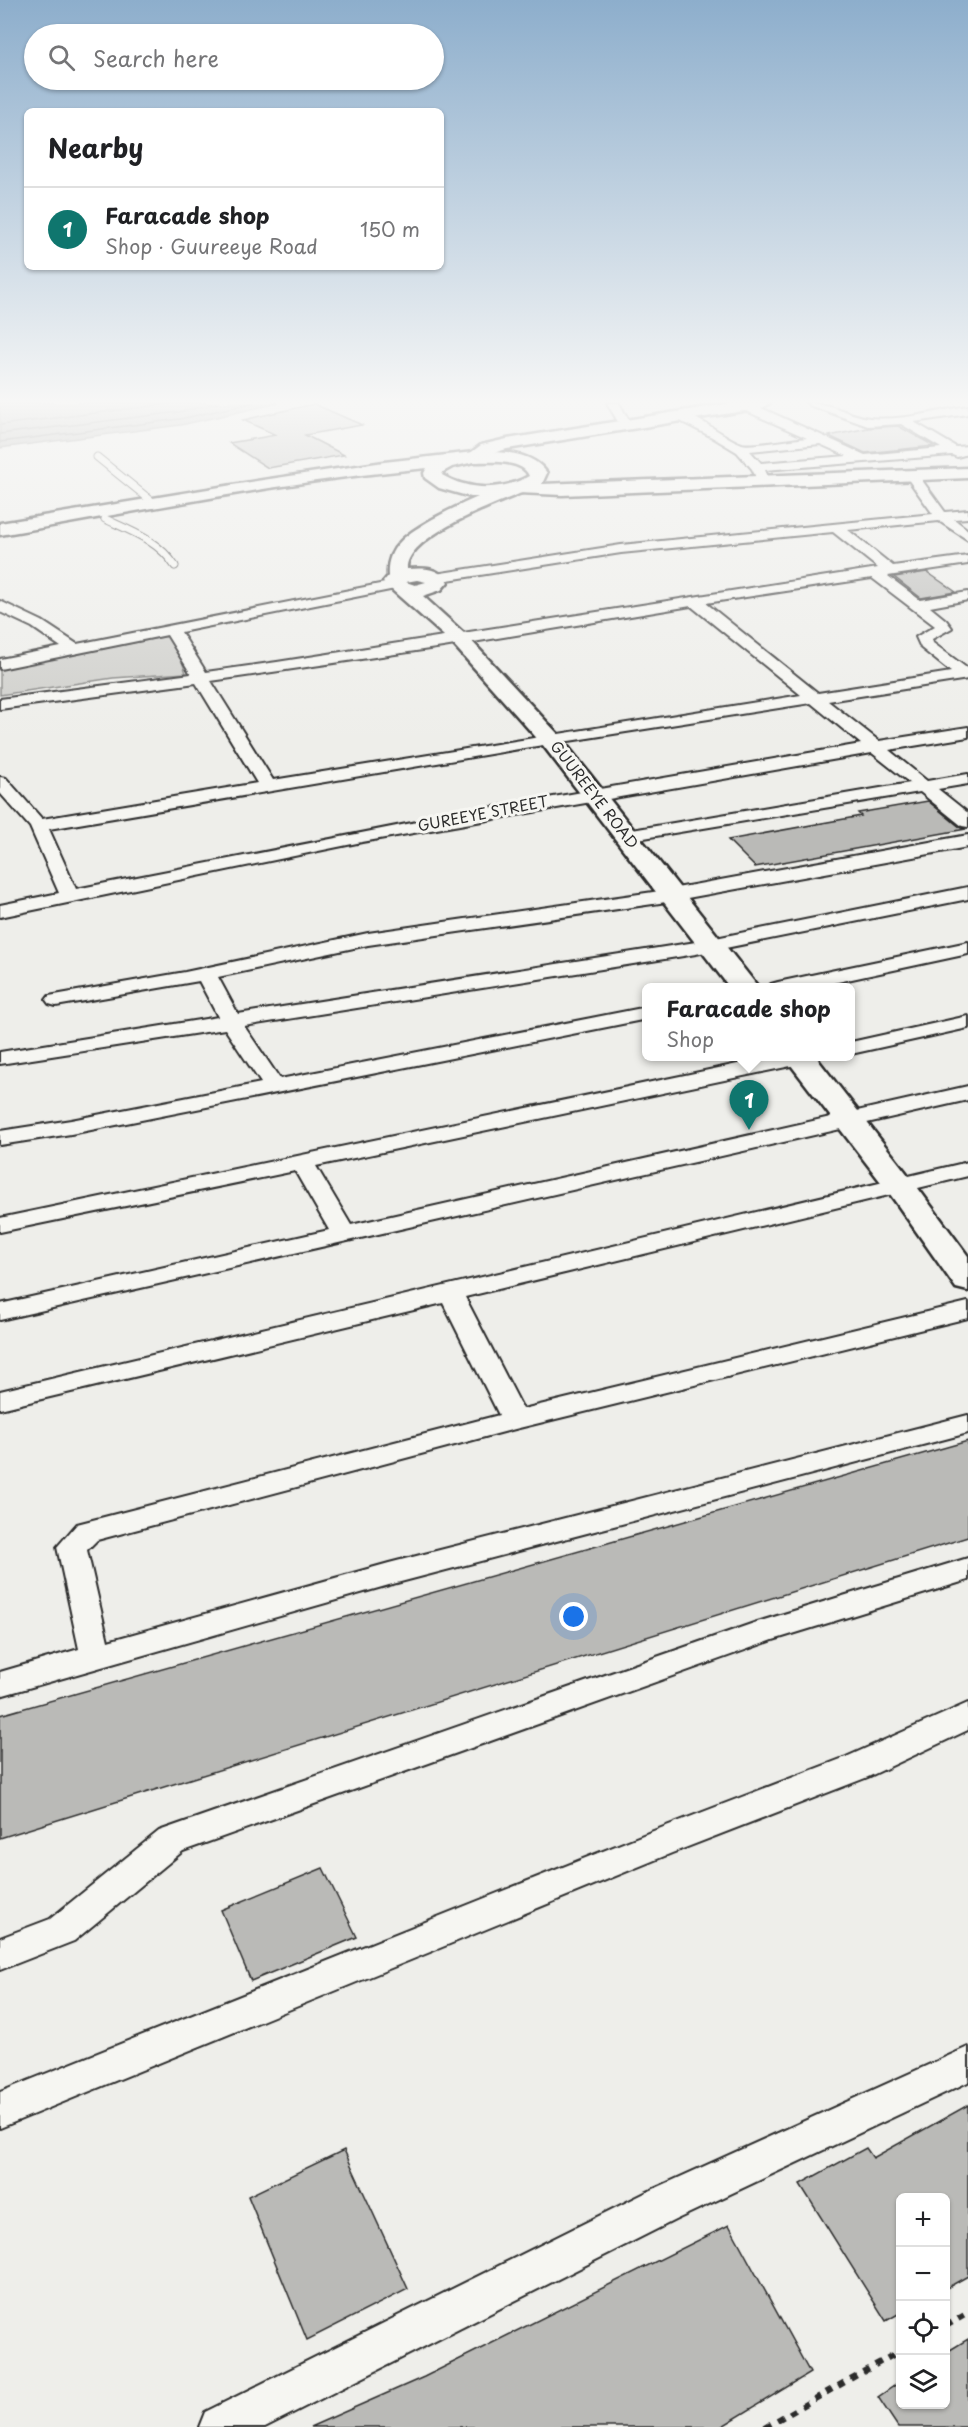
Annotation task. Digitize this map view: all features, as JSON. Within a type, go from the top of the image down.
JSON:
[{"type":"street","points":[[6,527],[72,516]]},
{"type":"street","points":[[0,538],[121,516]]},
{"type":"street","points":[[432,613],[414,581],[419,550],[430,532],[452,516]]},
{"type":"street","points":[[0,664],[414,581],[569,555],[948,516]]},
{"type":"street","points":[[942,517],[968,536]]},
{"type":"street","points":[[836,527],[917,605],[941,623],[944,628],[926,634],[924,637],[926,645],[965,674]]},
{"type":"street","points":[[0,704],[201,678],[459,639],[693,600],[968,560]]},
{"type":"street","name":"GUUREEYE ROAD","points":[[414,581],[432,613],[459,639],[550,739],[742,983]]},
{"type":"street","points":[[917,605],[968,596]]},
{"type":"street","points":[[693,600],[968,822]]},
{"type":"street","points":[[0,605],[10,613],[37,624],[74,650]]},
{"type":"street","points":[[172,630],[268,786]]},
{"type":"street","points":[[38,825],[550,739],[965,674]]},
{"type":"street","name":"GUREEYE STREET","points":[[0,911],[592,793],[968,732]]},
{"type":"street","points":[[626,836],[968,779]]},
{"type":"street","points":[[0,782],[38,825],[70,896]]},
{"type":"street","points":[[56,1000],[206,974],[368,939],[672,895],[968,841]]},
{"type":"street","points":[[0,1058],[232,1023],[711,945],[968,893]]},
{"type":"street","points":[[797,983],[968,948]]},
{"type":"street","points":[[206,974],[232,1023],[273,1085]]},
{"type":"street","points":[[0,1138],[642,1014]]},
{"type":"street","points":[[855,1047],[968,1022]]},
{"type":"street","points":[[0,1225],[303,1164],[784,1061]]},
{"type":"street","points":[[806,1061],[901,1186],[968,1280]]},
{"type":"street","points":[[0,1312],[968,1093]]},
{"type":"street","points":[[303,1164],[344,1234]]},
{"type":"street","points":[[0,1400],[968,1169]]},
{"type":"street","points":[[451,1294],[515,1420]]},
{"type":"street","points":[[96,1656],[72,1547],[87,1532],[515,1420],[968,1310]]},
{"type":"street","points":[[0,1683],[389,1574],[968,1424]]},
{"type":"street","points":[[0,1954],[62,1930],[171,1841],[765,1631],[968,1569]]},
{"type":"street","points":[[0,2110],[660,1843],[857,1767],[968,1716]]},
{"type":"street","points":[[220,2427],[661,2206],[968,2064]]},
{"type":"lane","points":[[105,519],[170,555],[175,566]]},
{"type":"path","points":[[950,2323],[968,2313]]},
{"type":"path","points":[[765,2427],[896,2353]]},
{"type":"shaded area","points":[[173,635],[186,673],[113,678],[0,695],[0,669]]},
{"type":"building","points":[[927,572],[956,592],[921,598],[894,577]]},
{"type":"building","points":[[928,801],[961,828],[966,829],[755,867],[728,840],[861,816],[858,813]]},
{"type":"building","points":[[968,1441],[968,1537],[0,1838],[0,1715]]},
{"type":"building","points":[[323,1868],[357,1937],[251,1981],[221,1910]]},
{"type":"building","points":[[968,2105],[968,2276],[950,2286],[950,2193],[896,2193],[896,2315],[886,2321],[800,2184],[866,2148],[873,2158]]},
{"type":"building","points":[[344,2150],[408,2289],[307,2340],[248,2196]]},
{"type":"building","points":[[729,2225],[810,2373],[721,2427],[310,2427],[424,2377]]},
{"type":"building","points":[[968,2339],[968,2427],[898,2427],[878,2397],[896,2385],[896,2409],[950,2409],[950,2350]]},
{"type":"place","name":"Faracade shop","points":[[749,1130]]}]
